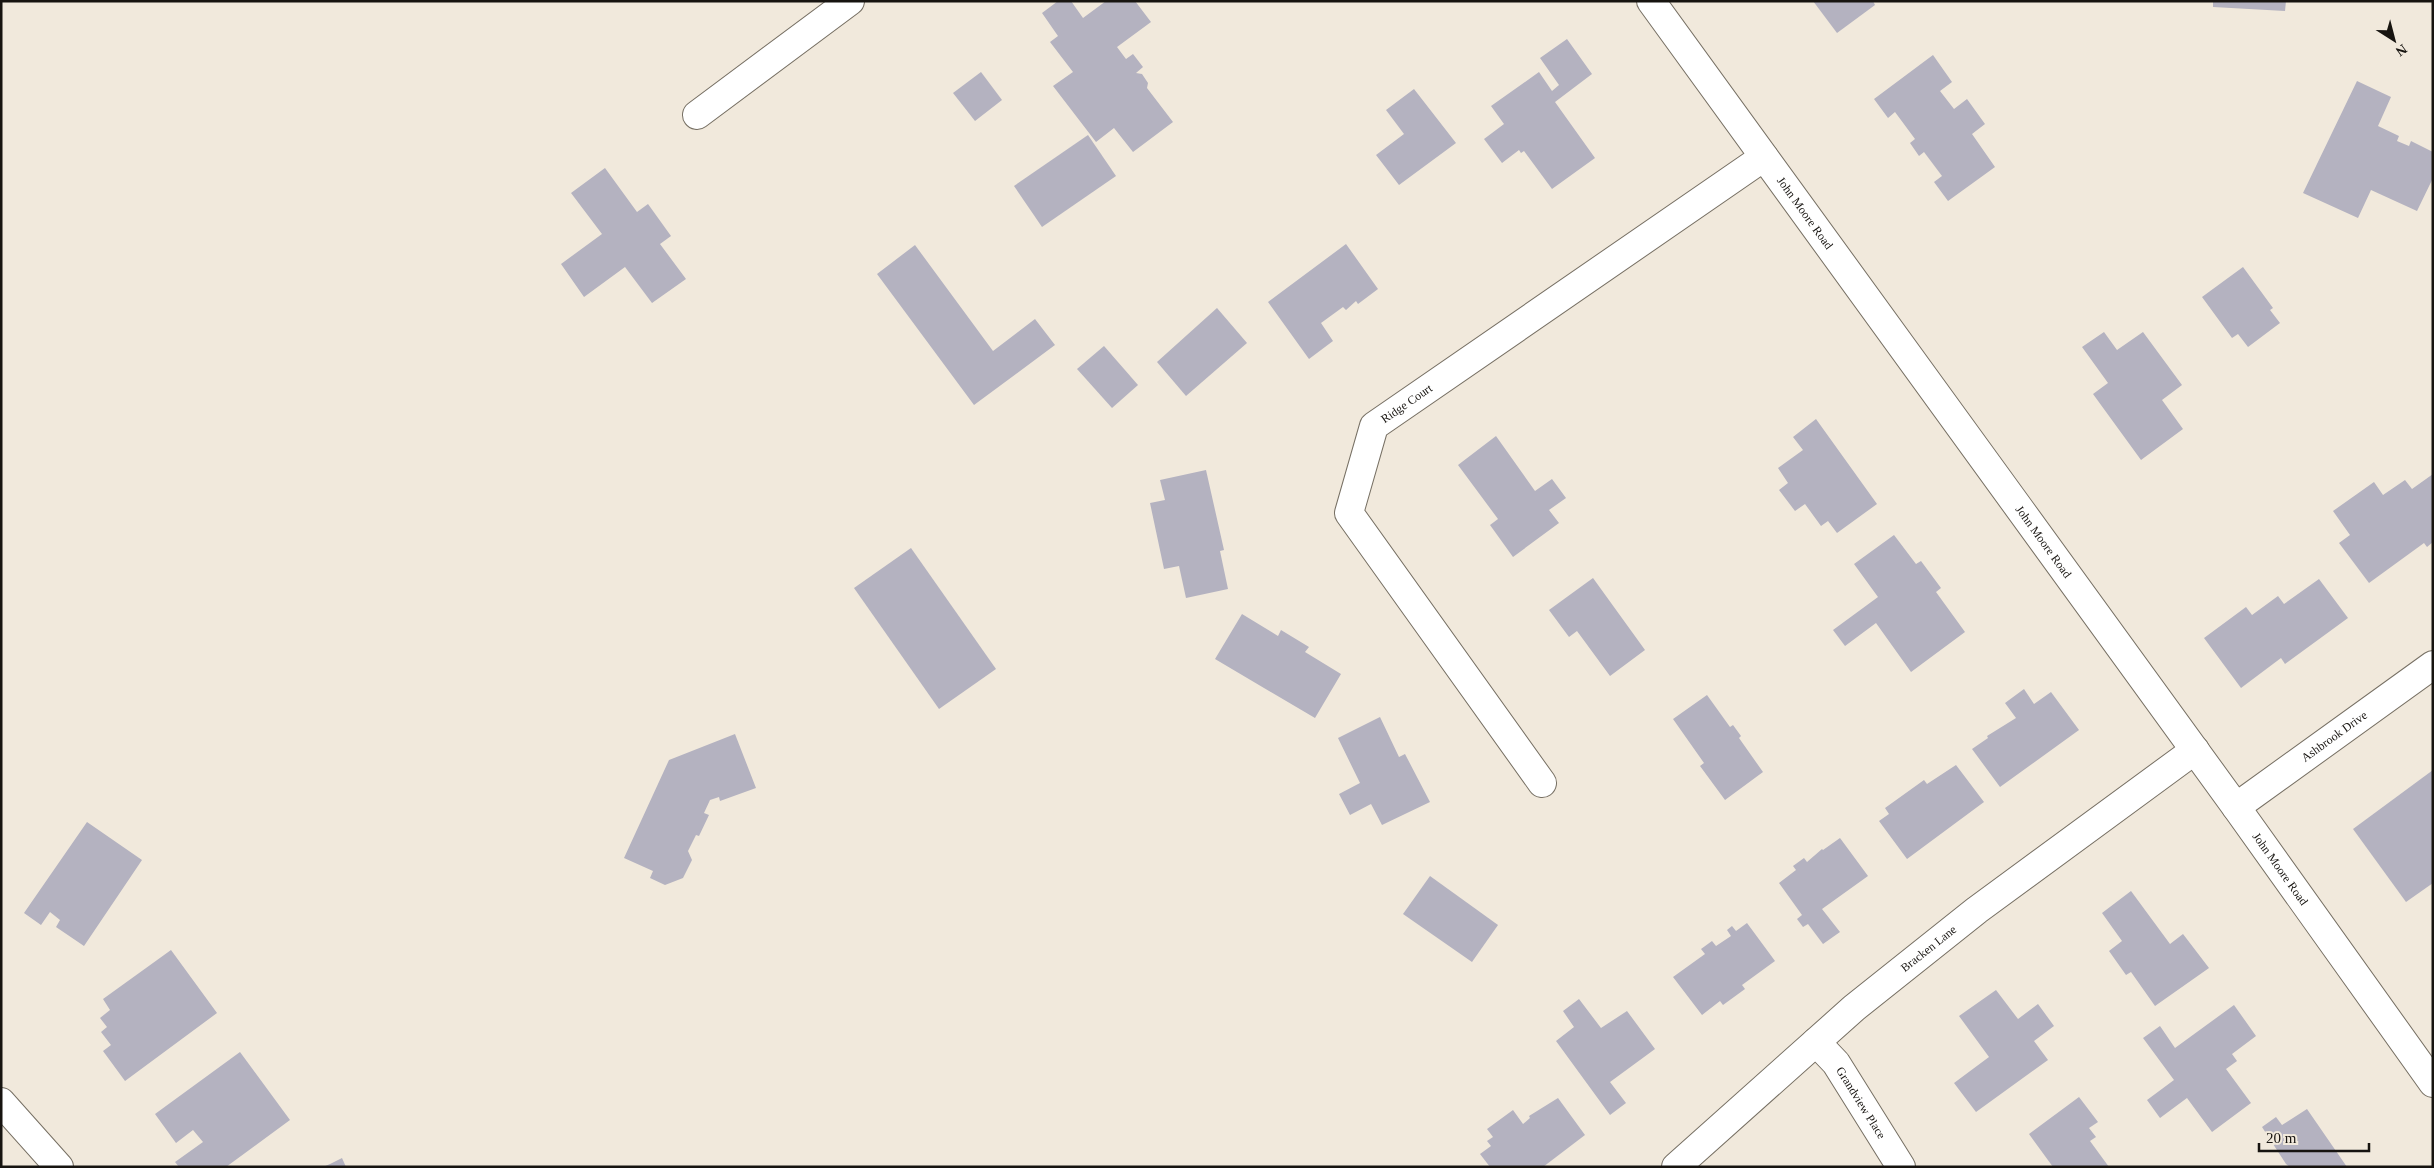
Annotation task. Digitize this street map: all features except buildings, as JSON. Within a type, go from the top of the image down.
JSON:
[{"type":"street","points":[[697,115],[850,1]]},
{"type":"street","name":"John Moore Road","points":[[1651,1],[2236,807],[2433,1083]]},
{"type":"street","name":"Ridge Court","points":[[1542,783],[1350,514],[1374,426],[1764,157]]},
{"type":"street","name":"Ashbrook Drive","points":[[2236,807],[2433,665]]},
{"type":"street","name":"Bracken Lane","points":[[1676,1167],[1854,1008],[1977,910],[2194,750]]},
{"type":"street","name":"Grandview Place","points":[[1816,1042],[1836,1063],[1901,1167]]},
{"type":"street","points":[[1,1102],[59,1167]]}]
